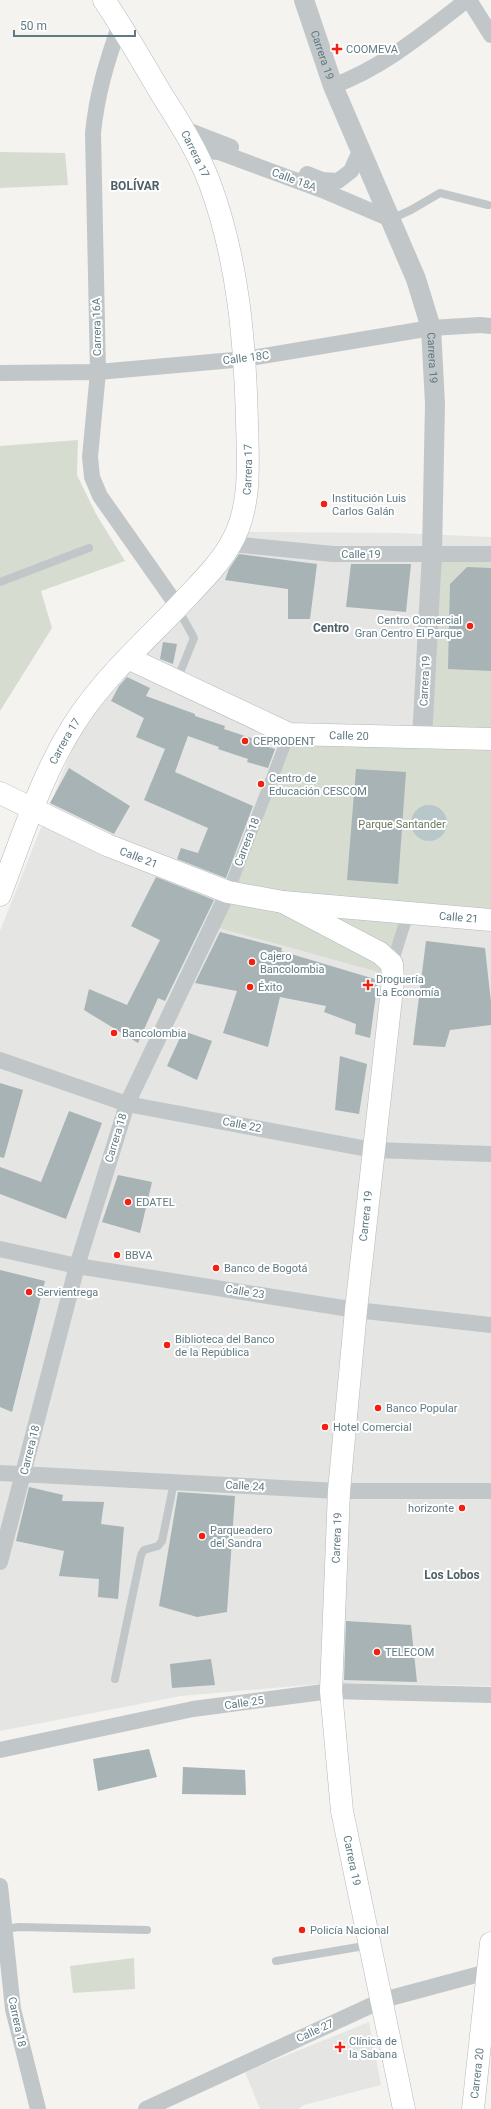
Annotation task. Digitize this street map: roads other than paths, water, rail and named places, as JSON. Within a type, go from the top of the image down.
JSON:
[{"type":"main road","name":"Carrera 17","points":[[0,895],[33,809],[57,754],[80,715],[128,658],[216,566],[232,544],[246,499],[248,474],[245,359],[238,299],[228,248],[210,185],[196,154],[120,24],[104,0]]},
{"type":"main road","name":"Calle 20","points":[[128,658],[289,734],[422,739],[491,739]]},
{"type":"main road","name":"Calle 21","points":[[0,793],[107,845],[228,892],[284,902],[491,920]]},
{"type":"main road","name":"Calle 21","points":[[284,902],[380,953],[392,964]]},
{"type":"main road","name":"Carrera 19","points":[[392,964],[394,980],[356,1310],[339,1491],[331,1691],[342,1811],[383,2000],[404,2109]]},
{"type":"main road","name":"Carrera 20","points":[[473,2109],[491,1942]]},
{"type":"street","name":"Carrera 19","points":[[304,0],[333,86],[416,279],[431,328],[435,404],[432,554],[422,739]]},
{"type":"street","points":[[333,86],[358,77],[387,61],[468,0],[491,34]]},
{"type":"street","name":"Carrera 16A","points":[[120,24],[105,66],[96,99],[93,132],[98,372],[90,457],[92,477],[100,496],[178,607]]},
{"type":"street","name":"Calle 18A","points":[[182,128],[330,181],[338,181],[351,171],[360,151]]},
{"type":"street","name":"Calle 18A","points":[[196,154],[203,151],[219,152],[322,190],[390,219]]},
{"type":"street","name":"Calle 18C","points":[[0,374],[98,372],[245,359],[431,328],[480,325],[491,326]]},
{"type":"street","name":"Calle 19","points":[[232,544],[333,554],[491,554]]},
{"type":"street","name":"Carrera 18","points":[[0,1562],[77,1266],[127,1104],[228,892],[289,734]]},
{"type":"street","points":[[392,964],[408,913]]},
{"type":"street","name":"Calle 22","points":[[0,1060],[127,1104],[374,1150],[491,1154]]},
{"type":"street","name":"Calle 23","points":[[0,1249],[77,1266],[356,1310],[491,1325]]},
{"type":"street","name":"Calle 24","points":[[0,1473],[339,1491],[491,1491]]},
{"type":"street","name":"Calle 25","points":[[0,1750],[193,1709],[331,1691],[491,1694]]},
{"type":"street","name":"Carrera 18","points":[[0,1886],[13,2009],[38,2109]]},
{"type":"street","name":"Calle 27","points":[[146,2109],[383,2000],[489,1971]]},
{"type":"lane","points":[[390,219],[411,210],[440,193],[488,205]]},
{"type":"lane","points":[[0,582],[89,548]]},
{"type":"lane","points":[[176,681],[194,638],[178,607]]},
{"type":"lane","points":[[115,1679],[141,1555],[144,1550],[158,1546],[162,1540],[174,1482]]},
{"type":"lane","points":[[4,1929],[18,1927],[148,1930]]},
{"type":"lane","points":[[276,1961],[371,1945]]},
{"type":"place","name":"COOMEVA","points":[[337,49]]},
{"type":"place","name":"Institución Luis Carlos Galán","points":[[324,504]]},
{"type":"place","name":"Centro Comercial Gran Centro El Parque","points":[[470,626]]},
{"type":"place","name":"CEPRODENT","points":[[245,741]]},
{"type":"place","name":"Centro de Educación CESCOM","points":[[261,784]]},
{"type":"place","name":"Cajero Bancolombia","points":[[252,962]]},
{"type":"place","name":"Droguería La Economía","points":[[368,985]]},
{"type":"place","name":"Éxito","points":[[250,987]]},
{"type":"place","name":"Bancolombia","points":[[114,1033]]},
{"type":"place","name":"EDATEL","points":[[128,1202]]},
{"type":"place","name":"BBVA","points":[[117,1255]]},
{"type":"place","name":"Banco de Bogotá","points":[[216,1268]]},
{"type":"place","name":"Servientrega","points":[[29,1292]]},
{"type":"place","name":"Biblioteca del Banco de la República","points":[[167,1345]]},
{"type":"place","name":"Banco Popular","points":[[378,1408]]},
{"type":"place","name":"Hotel Comercial","points":[[325,1427]]},
{"type":"place","name":"horizonte","points":[[462,1508]]},
{"type":"place","name":"Parqueadero del Sandra","points":[[202,1536]]},
{"type":"place","name":"TELECOM","points":[[377,1652]]},
{"type":"place","name":"Policía Nacional","points":[[302,1930]]},
{"type":"place","name":"Clínica de la Sabana","points":[[340,2047]]},
{"type":"district","name":"BOLÍVAR","points":[[135,186]]},
{"type":"district","name":"Centro","points":[[331,628]]},
{"type":"district","name":"Los Lobos","points":[[452,1575]]},
{"type":"park label","name":"Parque Santander","points":[[402,824]]}]
